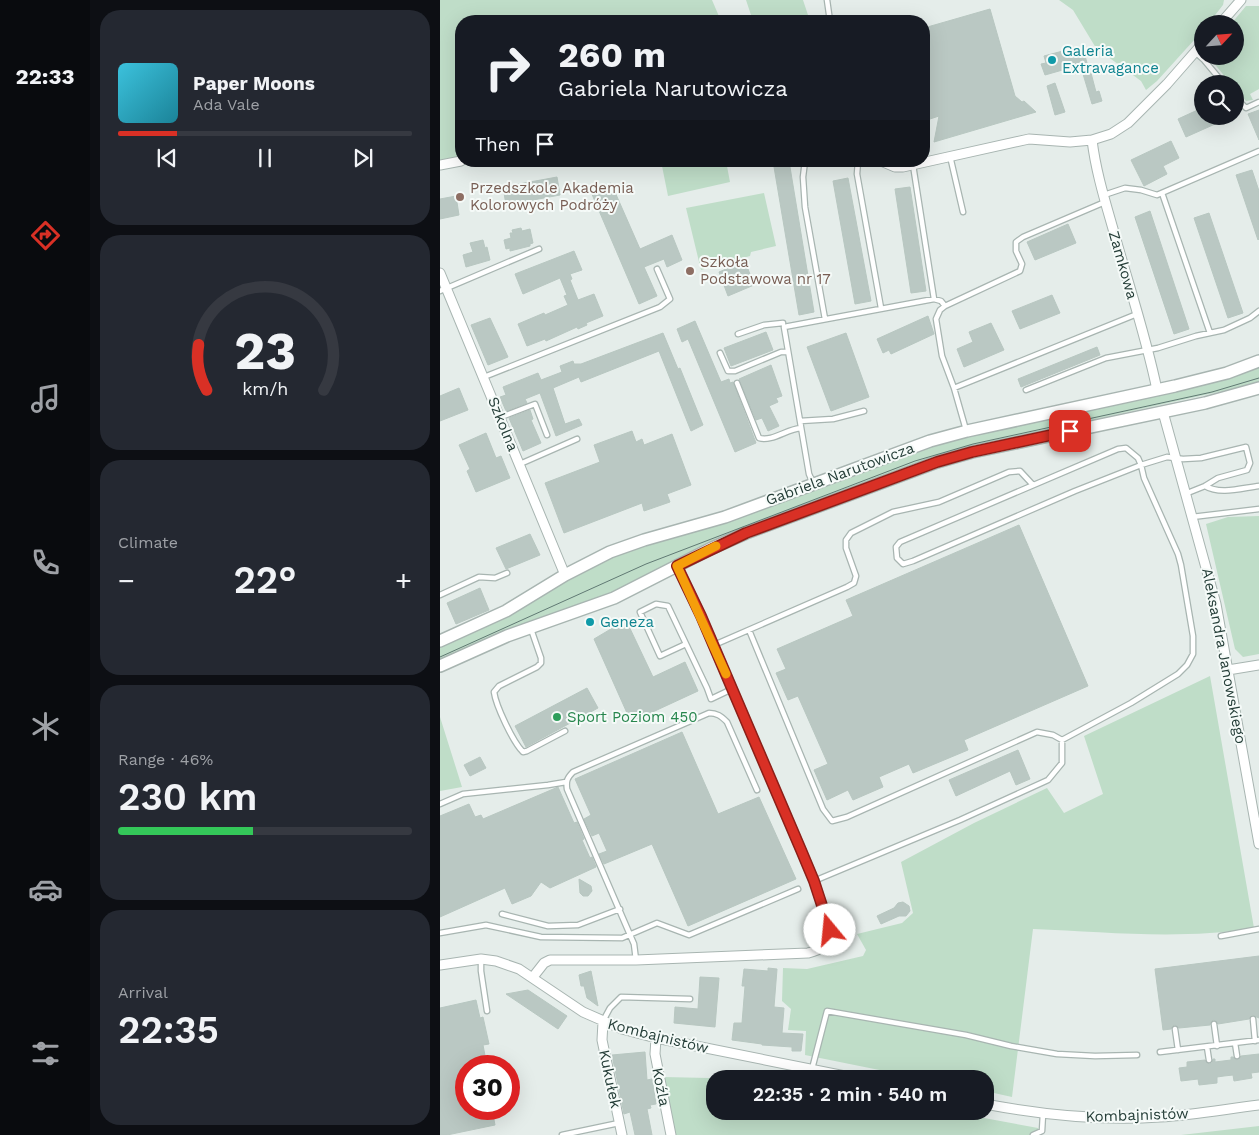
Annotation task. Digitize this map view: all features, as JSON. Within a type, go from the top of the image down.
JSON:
[{"type":"street","points":[[1228,15],[1241,0]]},
{"type":"street","points":[[930,161],[1029,139],[1070,142],[1092,140],[1112,134],[1128,123],[1194,53]]},
{"type":"street","name":"Zamkowa","points":[[1092,140],[1094,158],[1104,198],[1157,390]]},
{"type":"street","points":[[440,165],[455,162]]},
{"type":"street","name":"Szkolna","points":[[440,273],[443,290],[484,377],[565,575]]},
{"type":"street","name":"Gabriela Narutowicza","points":[[440,641],[506,611],[565,575],[610,552],[724,517],[930,441],[1227,373],[1259,361]]},
{"type":"street","name":"Gabriela Narutowicza","points":[[440,666],[531,628],[614,598],[746,533],[937,462],[980,450],[1163,412],[1259,388]]},
{"type":"street","name":"Aleksandra Janowskiego","points":[[1163,412],[1216,604],[1256,812],[1259,843]]},
{"type":"street","points":[[533,977],[544,963],[550,960],[636,960],[808,953],[823,948],[827,943],[830,930],[814,881],[714,645],[677,566]]},
{"type":"street","points":[[1228,670],[1259,665]]},
{"type":"street","name":"Kombajnistów","points":[[440,965],[481,959],[504,964],[519,969],[533,977],[576,1008],[603,1022],[622,1029],[656,1038],[817,1070]]},
{"type":"street","name":"Kukułek","points":[[603,1022],[602,1040],[622,1135]]},
{"type":"street","name":"Koźla","points":[[656,1038],[655,1054],[671,1135]]},
{"type":"street","name":"Kombajnistów","points":[[994,1106],[1044,1114],[1109,1119],[1161,1117],[1259,1105]]},
{"type":"lane","points":[[827,0],[829,15]]},
{"type":"lane","points":[[1208,65],[1216,75]]},
{"type":"lane","points":[[1244,106],[1246,108],[1259,102]]},
{"type":"lane","points":[[967,431],[942,356],[936,319],[945,306],[1020,271],[1022,264],[1016,251],[1016,242],[1023,236],[1126,188],[1157,195],[1259,151]]},
{"type":"lane","points":[[950,156],[962,212]]},
{"type":"lane","points":[[804,167],[805,207],[825,319]]},
{"type":"lane","points":[[858,167],[857,174],[881,308]]},
{"type":"lane","points":[[913,167],[934,299]]},
{"type":"lane","points":[[1162,193],[1210,333]]},
{"type":"lane","points":[[443,290],[538,249]]},
{"type":"lane","points":[[484,377],[660,307],[670,299],[657,269]]},
{"type":"lane","points":[[813,484],[809,474],[784,328],[934,299],[941,301],[945,306]]},
{"type":"lane","points":[[1026,390],[1106,358],[1158,348],[1237,325],[1259,311]]},
{"type":"lane","points":[[954,388],[1137,314]]},
{"type":"lane","points":[[738,334],[764,325],[783,323]]},
{"type":"lane","points":[[720,353],[728,371],[735,371],[781,352],[787,352]]},
{"type":"lane","points":[[737,384],[759,438],[765,440],[792,428],[801,428]]},
{"type":"lane","points":[[501,417],[535,404],[547,435]]},
{"type":"lane","points":[[800,421],[833,419],[864,411]]},
{"type":"lane","points":[[520,464],[577,440]]},
{"type":"lane","points":[[1062,740],[1131,703],[1178,674],[1187,665],[1192,654],[1192,636],[1178,554],[1144,478],[1141,464],[1138,458],[1126,448],[1118,449],[900,542],[896,547],[897,558],[903,564],[1141,464],[1167,457],[1183,459],[1201,458],[1246,447],[1250,463],[1247,470],[1218,478],[1205,486],[1185,494]]},
{"type":"lane","points":[[714,645],[847,587],[854,582],[856,576],[846,548],[846,540],[851,533],[865,525],[893,512],[939,502],[1009,472],[1020,471],[1033,485]]},
{"type":"lane","points":[[1205,486],[1212,490],[1235,490],[1259,486]]},
{"type":"lane","points":[[1192,517],[1259,509]]},
{"type":"lane","points":[[440,595],[479,576],[496,578],[507,572]]},
{"type":"lane","points":[[686,644],[660,656],[640,612],[656,604],[668,606],[686,644],[711,699],[732,689]]},
{"type":"lane","points":[[531,628],[541,663],[537,667],[499,686],[494,692],[495,700],[523,752],[527,752],[565,731]]},
{"type":"lane","points":[[749,630],[823,809],[832,821],[847,817],[1037,732],[1053,735],[1062,740]]},
{"type":"lane","points":[[636,960],[634,944],[620,909],[567,789],[566,782],[569,776],[574,772],[715,713],[722,716],[727,722],[757,790]]},
{"type":"lane","points":[[814,881],[960,820],[1048,780],[1062,763],[1062,740]]},
{"type":"lane","points":[[440,804],[463,794],[548,786],[566,782]]},
{"type":"lane","points":[[440,933],[486,924],[541,937],[622,938],[658,923],[689,935],[798,889]]},
{"type":"lane","points":[[502,914],[548,926],[578,925],[620,909]]},
{"type":"lane","points":[[1221,936],[1259,930]]},
{"type":"lane","points":[[481,959],[487,1011]]},
{"type":"lane","points":[[603,1022],[610,1008],[621,997],[690,999]]},
{"type":"lane","points":[[812,1069],[827,1010],[1058,1054],[1095,1056],[1136,1055]]},
{"type":"lane","points":[[1160,1052],[1257,1041],[1253,1019]]},
{"type":"lane","points":[[1214,1024],[1217,1046]]},
{"type":"lane","points":[[1175,1029],[1178,1050]]},
{"type":"lane","points":[[1235,1043],[1237,1056]]},
{"type":"lane","points":[[1207,1047],[1209,1060]]},
{"type":"lane","points":[[1033,1135],[1042,1131],[1044,1114]]},
{"type":"lane","points":[[562,1135],[619,1123]]},
{"type":"green space","points":[[440,0],[712,0],[718,15],[455,15],[455,158],[440,161]]},
{"type":"green space","points":[[746,0],[803,0],[808,15],[751,15]]},
{"type":"green space","points":[[1059,0],[1224,0],[1223,5],[1215,15],[1194,15],[1194,40],[1157,81],[1146,90],[1141,81],[1096,48],[1073,10]]},
{"type":"green space","points":[[1246,6],[1259,6],[1259,89],[1250,94],[1253,100],[1246,101],[1244,99],[1244,75],[1224,75],[1215,65],[1244,65],[1244,15],[1238,15]]},
{"type":"green space","points":[[662,167],[727,167],[730,182],[668,196]]},
{"type":"green space","points":[[764,193],[776,246],[751,252],[750,256],[701,270],[686,208]]},
{"type":"green space","points":[[1259,366],[1259,383],[978,445],[915,463],[730,534],[601,598],[513,628],[440,659],[440,648],[497,622],[531,603],[563,581],[620,554],[733,520],[928,448],[968,437],[1157,395]]},
{"type":"green space","points":[[1259,516],[1259,654],[1243,657],[1235,649],[1206,524],[1228,517]]},
{"type":"green space","points":[[1210,676],[1254,928],[1199,934],[1033,929],[1012,1097],[994,1093],[994,1070],[879,1070],[805,1055],[806,1031],[788,1030],[791,1009],[782,1001],[783,968],[807,969],[863,956],[866,950],[857,934],[902,923],[913,913],[901,862],[974,823],[1047,788],[1064,813],[1103,794],[1084,736]]},
{"type":"green space","points":[[440,717],[462,787],[440,791]]},
{"type":"green space","points":[[663,1077],[706,1078],[706,1120],[994,1120],[1038,1128],[1041,1135],[675,1135]]},
{"type":"green space","points":[[1259,1126],[1259,1135],[1181,1135]]},
{"type":"building","points":[[990,9],[1015,96],[1036,112],[934,142],[939,116],[930,119],[930,26]]},
{"type":"building","points":[[1074,48],[1076,54],[1084,52],[1087,63],[1045,75],[1041,64],[1046,63],[1044,56]]},
{"type":"building","points":[[1091,73],[1096,92],[1099,91],[1102,101],[1092,104],[1083,74]]},
{"type":"building","points":[[1055,83],[1065,112],[1055,115],[1047,86]]},
{"type":"building","points":[[1259,110],[1259,140],[1248,114]]},
{"type":"building","points":[[1194,112],[1194,125],[1213,125],[1186,137],[1178,119]]},
{"type":"building","points":[[1171,141],[1179,158],[1163,166],[1167,174],[1144,186],[1131,160]]},
{"type":"building","points":[[774,167],[790,167],[814,312],[799,315]]},
{"type":"building","points":[[1252,170],[1259,191],[1258,240],[1236,175]]},
{"type":"building","points":[[557,177],[560,195],[506,205],[503,187]]},
{"type":"building","points":[[848,178],[871,301],[855,304],[833,181]]},
{"type":"building","points":[[611,183],[640,249],[672,235],[682,260],[667,267],[664,259],[644,267],[657,296],[639,304],[591,192]]},
{"type":"building","points":[[910,187],[926,291],[911,293],[895,189]]},
{"type":"building","points":[[456,196],[459,215],[440,219],[440,199]]},
{"type":"building","points":[[1150,211],[1189,329],[1174,334],[1135,217]]},
{"type":"building","points":[[1209,213],[1243,313],[1228,318],[1194,218]]},
{"type":"building","points":[[1068,224],[1076,243],[1035,260],[1027,242]]},
{"type":"building","points":[[521,228],[522,231],[530,229],[533,243],[530,246],[510,251],[510,248],[506,249],[504,240],[511,238],[510,233],[513,233],[512,230]]},
{"type":"building","points":[[483,240],[490,260],[466,267],[463,255],[473,252],[470,243]]},
{"type":"building","points":[[574,251],[582,270],[570,274],[572,279],[570,280],[578,300],[594,294],[603,316],[586,323],[587,325],[578,329],[577,327],[546,341],[545,339],[527,346],[518,324],[568,305],[564,296],[567,295],[560,278],[523,294],[515,274]]},
{"type":"building","points":[[745,261],[754,285],[728,296],[719,272]]},
{"type":"building","points":[[1052,295],[1060,313],[1020,329],[1012,311]]},
{"type":"building","points":[[928,316],[934,334],[891,354],[889,350],[883,353],[877,339]]},
{"type":"building","points":[[490,318],[508,357],[488,365],[471,325]]},
{"type":"building","points":[[695,321],[721,382],[729,379],[730,383],[733,382],[756,443],[735,452],[688,339],[682,342],[677,329]]},
{"type":"building","points":[[991,323],[1004,350],[964,367],[957,349],[973,342],[969,332]]},
{"type":"building","points":[[766,332],[773,350],[731,366],[724,348]]},
{"type":"building","points":[[663,333],[678,369],[680,368],[703,425],[691,431],[659,351],[581,382],[579,377],[553,388],[565,424],[579,419],[582,425],[556,436],[540,393],[525,399],[527,403],[506,411],[500,397],[506,395],[503,387],[538,373],[541,380],[562,372],[560,366],[573,361],[574,364],[581,364]]},
{"type":"building","points":[[846,333],[869,397],[831,411],[807,347]]},
{"type":"building","points":[[1097,347],[1100,355],[1021,387],[1018,379]]},
{"type":"building","points":[[771,365],[782,396],[776,398],[778,402],[769,406],[779,426],[768,431],[762,418],[756,420],[739,379]]},
{"type":"building","points":[[459,388],[468,410],[440,421],[440,396]]},
{"type":"building","points":[[530,410],[533,419],[531,420],[541,443],[523,451],[509,418]]},
{"type":"building","points":[[632,431],[636,442],[642,439],[644,445],[672,434],[691,485],[667,494],[670,502],[644,511],[642,503],[564,533],[545,483],[600,462],[594,445]]},
{"type":"building","points":[[486,433],[496,458],[501,456],[510,478],[476,492],[467,471],[470,469],[459,445]]},
{"type":"building","points":[[1019,525],[1088,686],[964,740],[968,750],[913,773],[909,764],[879,777],[883,787],[853,800],[848,790],[827,800],[814,770],[828,764],[798,696],[788,700],[776,673],[786,669],[777,649],[853,616],[846,600]]},
{"type":"building","points":[[530,534],[540,555],[506,569],[496,548]]},
{"type":"building","points":[[480,588],[489,610],[456,624],[447,603]]},
{"type":"building","points":[[626,620],[653,677],[685,662],[698,691],[631,722],[594,639]]},
{"type":"building","name":"Sport Poziom 450","points":[[587,688],[598,708],[526,747],[515,726]]},
{"type":"building","points":[[682,732],[718,814],[759,797],[796,879],[688,926],[652,844],[604,864],[599,854],[607,851],[599,833],[592,836],[584,819],[591,815],[575,779]]},
{"type":"building","points":[[1018,750],[1030,779],[1016,785],[1010,771],[956,796],[949,780]]},
{"type":"building","points":[[480,757],[486,768],[470,776],[464,765]]},
{"type":"building","points":[[558,787],[574,823],[577,822],[584,839],[582,840],[596,867],[550,888],[541,882],[531,896],[512,904],[505,888],[440,917],[440,816],[469,804],[475,817],[481,815],[483,819]]},
{"type":"building","points":[[579,879],[591,886],[592,891],[588,896],[583,896],[580,893]]},
{"type":"building","points":[[903,902],[909,906],[910,911],[906,916],[899,916],[881,924],[877,916]]},
{"type":"building","points":[[1259,956],[1259,1018],[1252,1015],[1249,1019],[1218,1024],[1214,1020],[1211,1021],[1210,1025],[1179,1028],[1175,1025],[1171,1029],[1163,1030],[1155,969]]},
{"type":"building","points":[[768,968],[777,969],[774,1007],[784,1008],[782,1033],[803,1034],[801,1051],[792,1051],[792,1047],[732,1040],[734,1023],[742,1023],[745,986],[742,986],[744,969],[768,971]]},
{"type":"building","points":[[591,971],[598,1006],[587,998],[584,986],[581,986],[579,975]]},
{"type":"building","points":[[700,977],[719,978],[715,1027],[674,1023],[675,1007],[698,1009]]},
{"type":"building","points":[[528,990],[567,1016],[558,1029],[506,994]]},
{"type":"building","points":[[476,1000],[480,1018],[483,1017],[489,1044],[483,1045],[485,1055],[455,1055],[455,1120],[494,1120],[495,1125],[440,1135],[440,1008]]},
{"type":"building","points":[[645,1052],[647,1080],[652,1079],[656,1104],[650,1105],[651,1108],[647,1109],[652,1135],[635,1135],[630,1112],[624,1114],[612,1055]]},
{"type":"building","points":[[1259,1054],[1259,1072],[1251,1073],[1252,1078],[1234,1081],[1233,1075],[1224,1076],[1217,1077],[1217,1083],[1199,1085],[1198,1079],[1181,1081],[1179,1068],[1187,1067],[1187,1062],[1205,1060],[1209,1064],[1212,1063],[1213,1059],[1215,1059],[1215,1062],[1231,1060],[1231,1057],[1237,1060],[1241,1056]]},
{"type":"tram line","points":[[440,657],[646,564],[915,461],[973,444],[1212,392],[1259,378]]},
{"type":"slow traffic","points":[[716,546],[677,566],[726,674]]},
{"type":"place","name":"Galeria Extravagance","points":[[1052,60]]},
{"type":"place","name":"Przedszkole Akademia Kolorowych Podróży","points":[[460,197]]},
{"type":"place","name":"Szkoła Podstawowa nr 17","points":[[690,271]]},
{"type":"place","name":"Geneza","points":[[590,622]]},
{"type":"place","name":"Sport Poziom 450","points":[[557,717]]},
{"type":"route","points":[[830,930],[814,881],[801,850],[701,616],[677,566],[746,533],[937,462],[972,452],[1070,431]]}]
